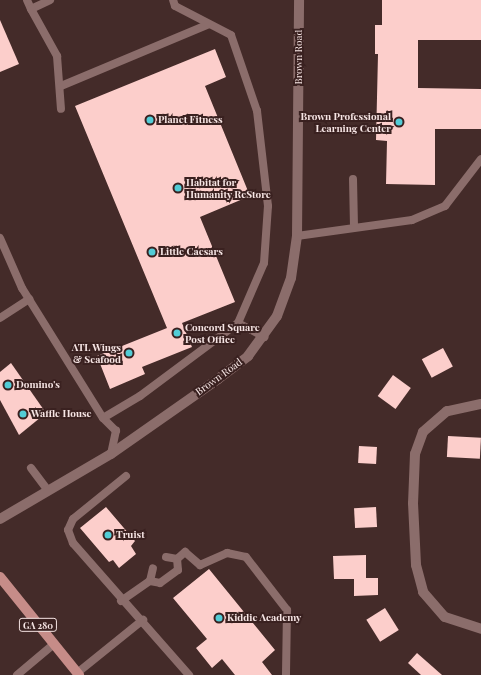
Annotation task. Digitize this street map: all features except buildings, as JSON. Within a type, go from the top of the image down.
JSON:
[{"type":"main road","name":"GA 280","points":[[0,577],[78,674]]},
{"type":"street","name":"Brown Road","points":[[0,519],[47,489],[111,454],[218,380],[248,356],[264,337],[285,298],[297,236],[299,0]]},
{"type":"street","points":[[481,404],[447,412],[423,432],[415,454],[413,503],[416,565],[423,592],[445,617],[481,629]]},
{"type":"lane","points":[[27,0],[57,56],[61,86],[61,109]]},
{"type":"lane","points":[[31,9],[50,0]]},
{"type":"lane","points":[[103,418],[140,396],[238,323],[264,263],[268,206],[257,111],[231,35],[175,6],[173,0]]},
{"type":"lane","points":[[61,86],[209,24]]},
{"type":"lane","points":[[297,236],[354,226],[412,220],[445,206],[481,159]]},
{"type":"lane","points":[[352,180],[354,226]]},
{"type":"lane","points":[[0,238],[29,299],[103,418],[116,432],[111,454]]},
{"type":"lane","points":[[0,318],[29,299]]},
{"type":"lane","points":[[238,323],[264,337]]},
{"type":"lane","points":[[31,468],[47,489]]},
{"type":"lane","points":[[126,476],[73,519],[68,530],[73,543],[121,601],[142,620],[188,675]]},
{"type":"lane","points":[[177,559],[185,552],[200,565],[227,554],[246,557],[287,610],[286,675]]},
{"type":"lane","points":[[166,557],[177,559]]},
{"type":"lane","points":[[150,581],[160,583],[178,570],[177,559]]},
{"type":"lane","points":[[121,601],[150,581],[153,568]]},
{"type":"lane","points":[[78,674],[142,620]]},
{"type":"lane","points":[[16,675],[54,644]]},
{"type":"place","name":"Planet Fitness","points":[[150,120]]},
{"type":"place","name":"Brown Professional Learning Center","points":[[399,122]]},
{"type":"place","name":"Habitat for Humanity ReStore","points":[[178,188]]},
{"type":"place","name":"Little Caesars","points":[[152,252]]},
{"type":"place","name":"Concord Square Post Office","points":[[177,333]]},
{"type":"place","name":"ATL Wings & Seafood","points":[[129,353]]},
{"type":"place","name":"Domino's","points":[[8,385]]},
{"type":"place","name":"Waffle House","points":[[23,414]]},
{"type":"place","name":"Truist","points":[[108,535]]},
{"type":"place","name":"Kiddie Academy","points":[[219,618]]}]
